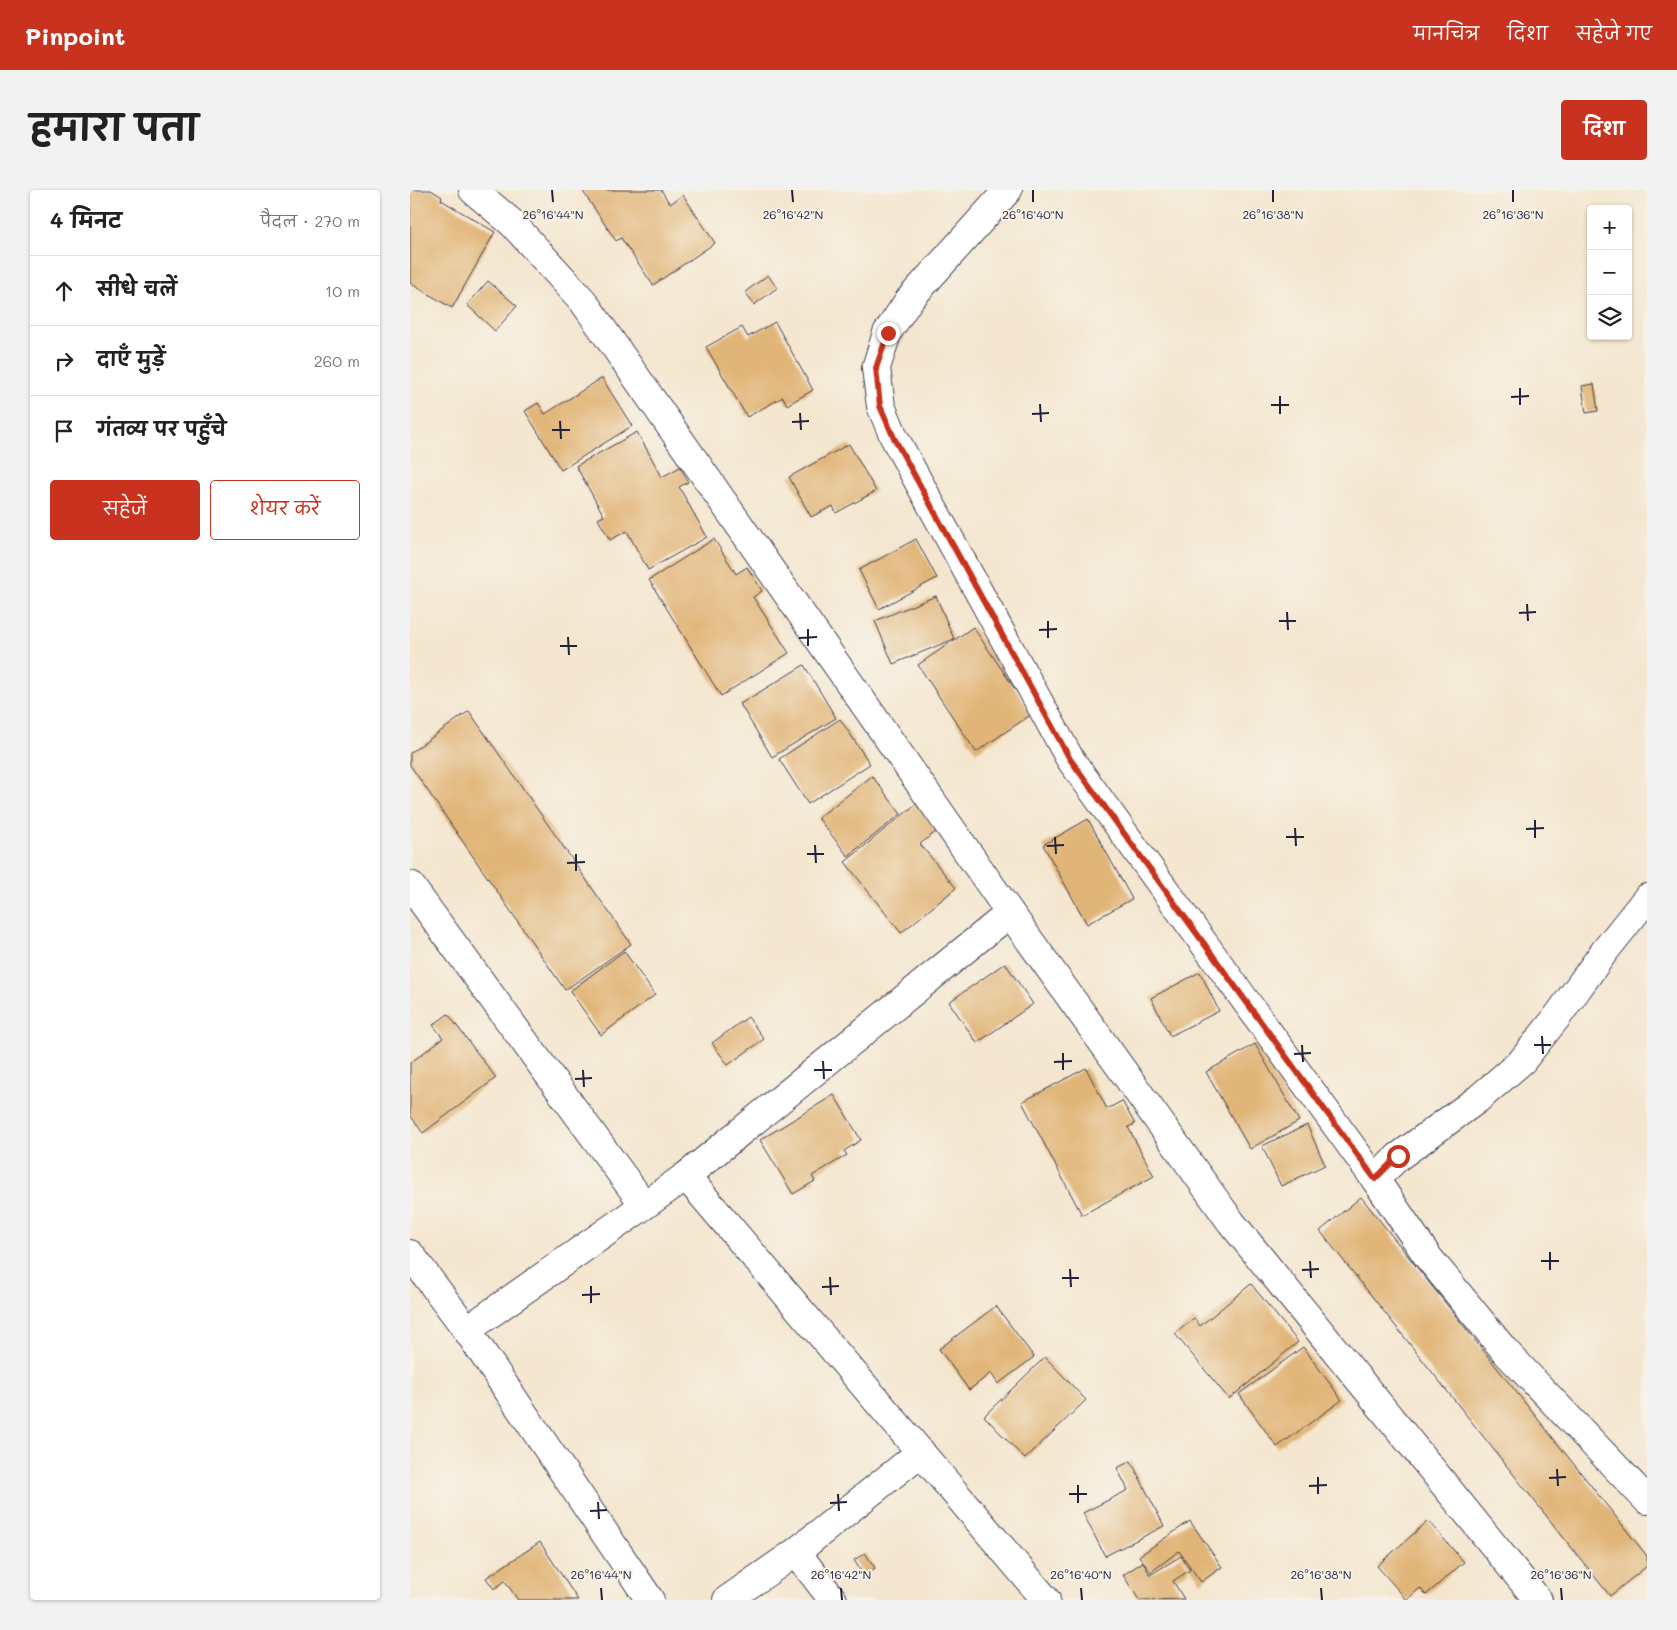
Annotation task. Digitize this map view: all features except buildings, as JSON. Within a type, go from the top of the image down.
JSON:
[{"type":"street","points":[[473,190],[512,223],[583,301],[1010,913],[1231,1222],[1538,1600]]},
{"type":"street","points":[[1008,190],[909,300],[888,333],[876,368],[880,406],[894,438],[1070,759],[1375,1179],[1428,1257],[1505,1351],[1647,1500]]},
{"type":"street","points":[[410,885],[644,1206]]},
{"type":"street","points":[[1375,1179],[1398,1156],[1478,1099],[1522,1061],[1647,898]]},
{"type":"street","points":[[467,1330],[686,1176],[1010,913]]},
{"type":"street","points":[[686,1176],[1046,1600]]},
{"type":"street","points":[[410,1254],[467,1330],[650,1600]]},
{"type":"street","points":[[727,1600],[796,1552],[921,1452]]},
{"type":"street","points":[[796,1552],[833,1600]]},
{"type":"route","points":[[888,333],[876,368],[880,406],[894,438],[1070,759],[1375,1179],[1398,1156]]}]
